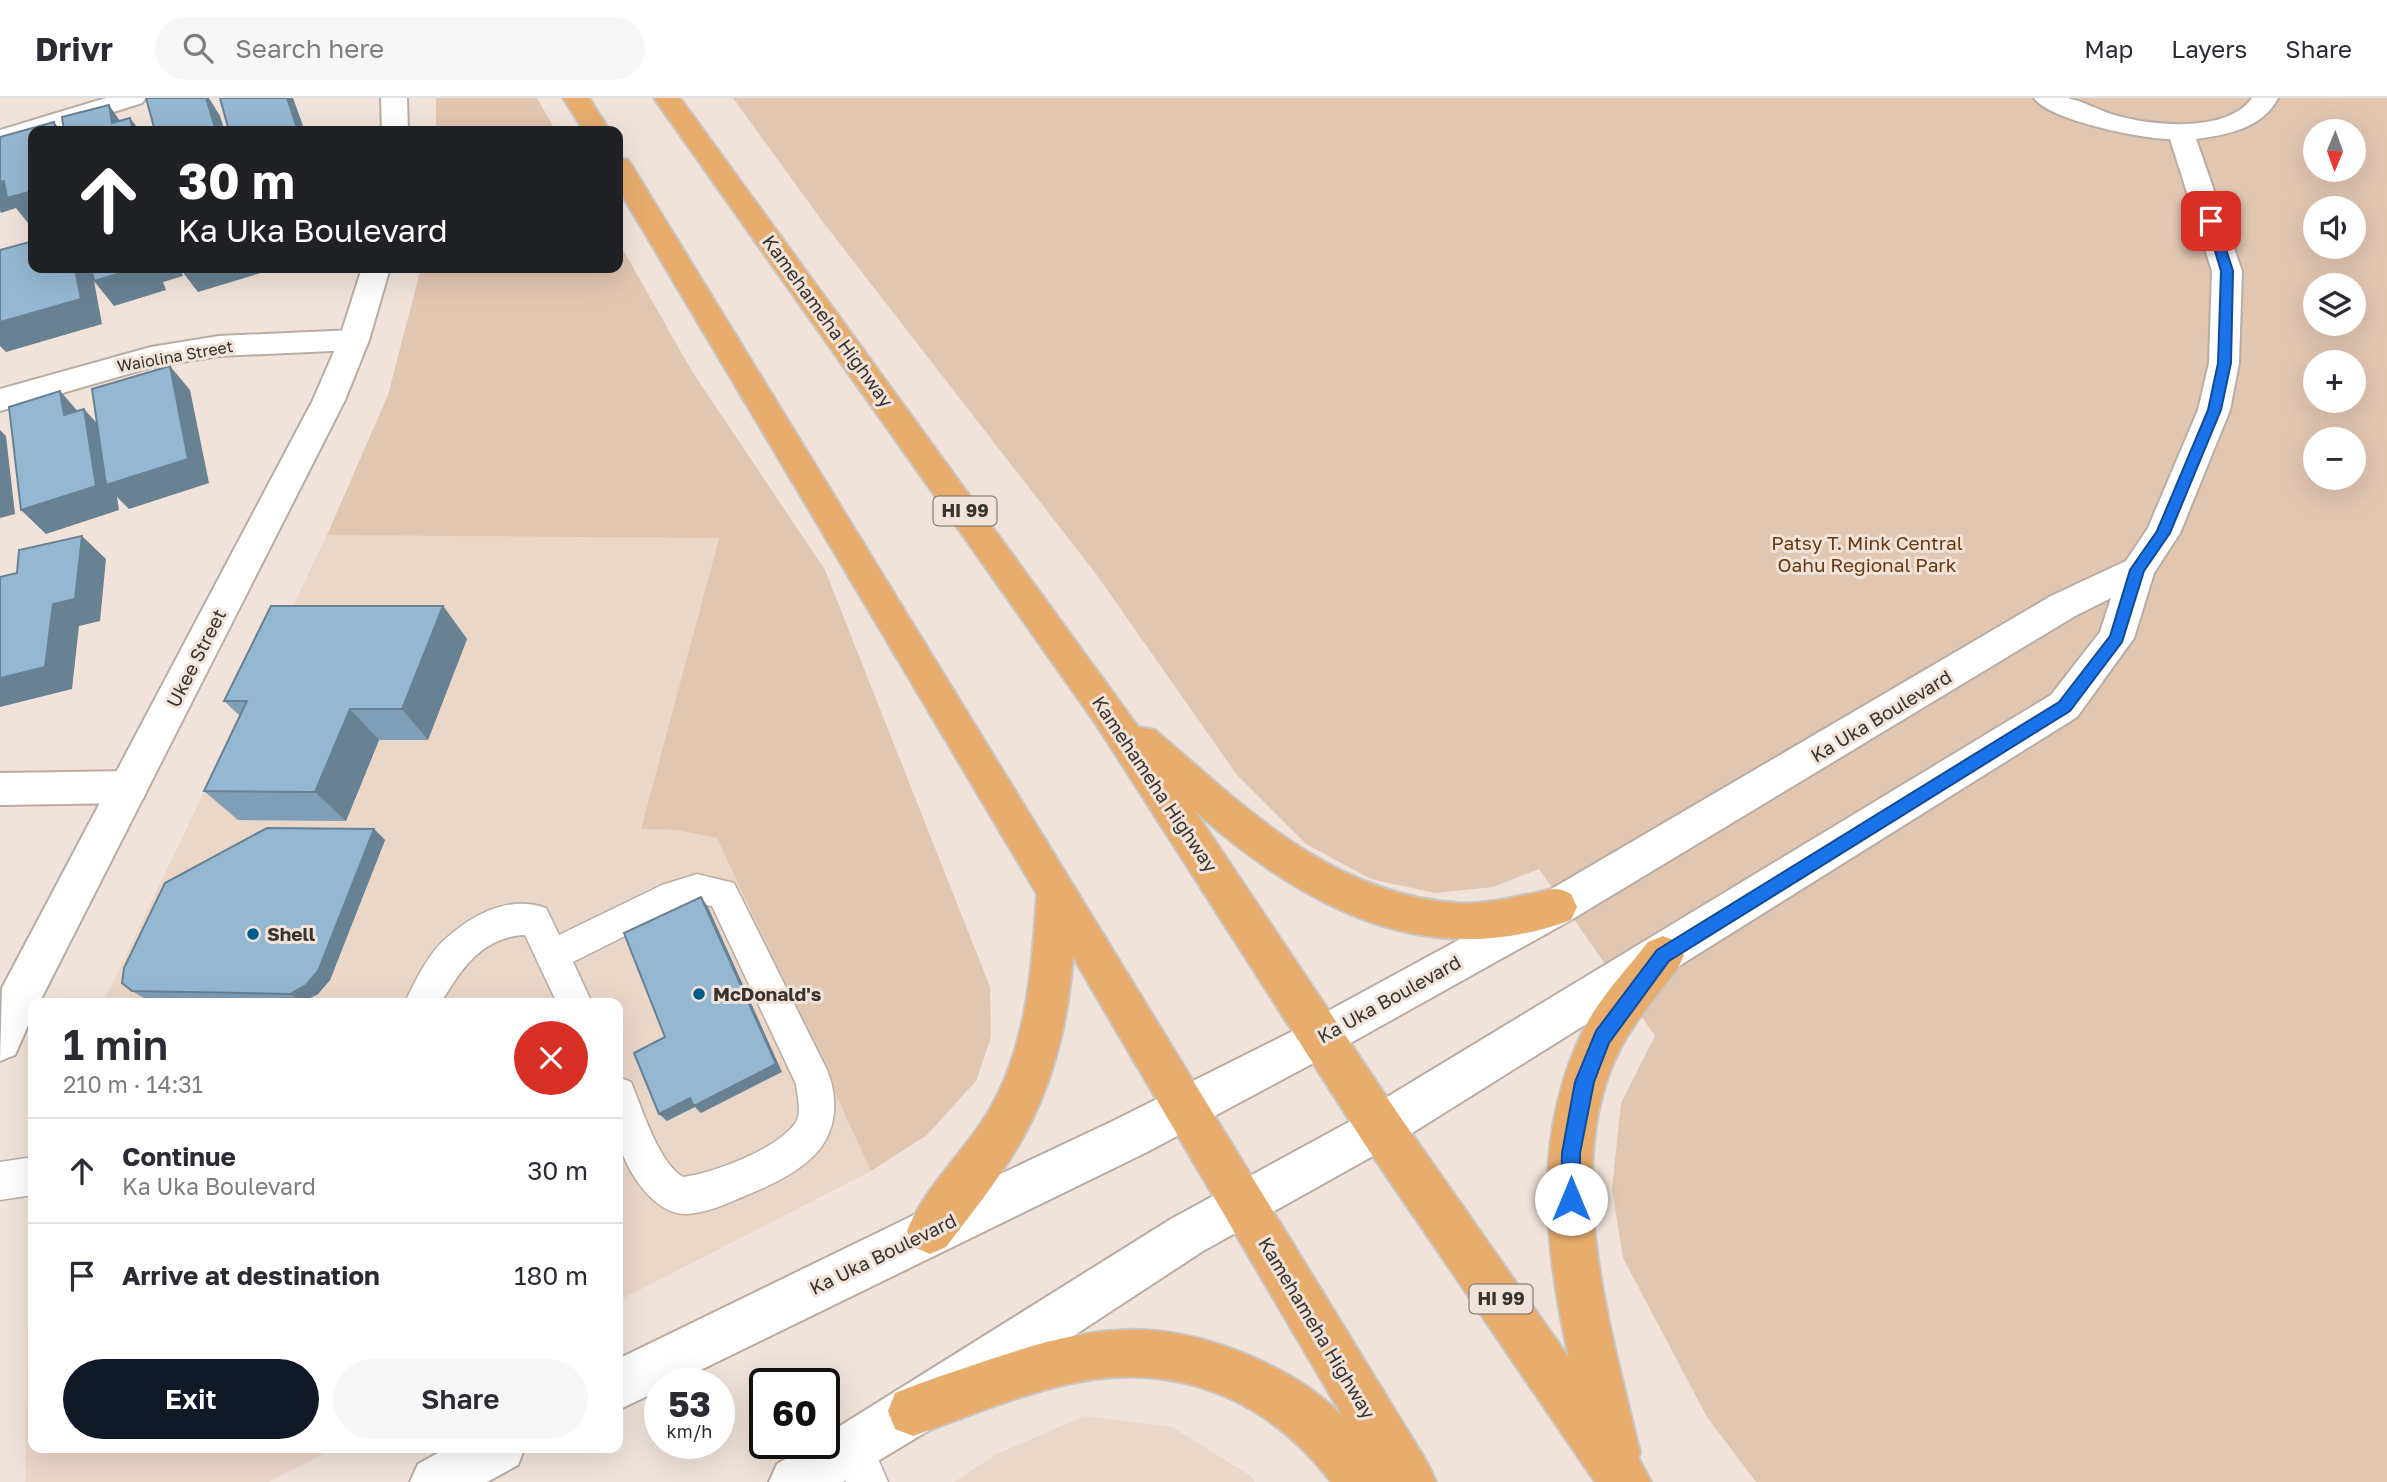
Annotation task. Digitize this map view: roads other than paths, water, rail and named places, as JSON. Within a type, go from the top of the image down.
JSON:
[{"type":"main road","points":[[576,98],[594,126]]},
{"type":"main road","name":"Kamehameha Highway","points":[[667,98],[1109,713],[1380,1127],[1421,1182],[1622,1477]]},
{"type":"main road","name":"Kamehameha Highway","points":[[623,174],[1410,1482]]},
{"type":"main road","points":[[1109,713],[1285,862],[1350,898],[1384,911],[1420,920],[1459,922],[1488,921],[1557,907]]},
{"type":"main road","points":[[930,1231],[996,1141],[1022,1094],[1038,1047],[1048,997],[1057,892]]},
{"type":"main road","points":[[1622,1477],[1572,1248],[1571,1153],[1584,1082],[1603,1037],[1663,955]]},
{"type":"main road","points":[[913,1411],[1066,1360],[1120,1354],[1170,1356],[1258,1382],[1310,1419],[1363,1482]]},
{"type":"street","points":[[42,126],[133,98]]},
{"type":"street","points":[[394,98],[395,126]]},
{"type":"street","points":[[2048,98],[2078,113],[2129,127],[2180,132],[2217,128],[2246,118],[2264,103],[2265,98]]},
{"type":"street","points":[[0,139],[28,130]]},
{"type":"street","points":[[795,1482],[859,1465],[913,1411],[1187,1235],[1380,1127],[2064,706],[2116,638],[2138,570],[2163,533],[2182,492],[2214,410],[2224,363],[2227,271],[2196,172],[2180,132]]},
{"type":"street","name":"Ukee Street","points":[[0,1041],[17,1002],[329,400],[354,340],[374,273]]},
{"type":"street","name":"Waiolina Street","points":[[0,400],[150,357],[219,346],[354,340]]},
{"type":"street","name":"Ka Uka Boulevard","points":[[623,1383],[1184,1108],[1321,1037],[1557,907],[2063,606],[2138,570]]},
{"type":"street","points":[[0,789],[129,787]]},
{"type":"street","points":[[446,1467],[484,1453]]},
{"type":"lane","points":[[551,956],[674,895],[697,889],[722,893],[814,1082],[817,1114],[809,1133],[794,1150],[714,1191],[690,1197],[673,1194],[657,1179],[623,1105]]},
{"type":"lane","points":[[425,998],[452,954],[498,921],[534,919],[572,998]]},
{"type":"lane","points":[[0,1181],[28,1177]]},
{"type":"place","name":"Shell","points":[[253,934]]},
{"type":"place","name":"McDonald's","points":[[699,994]]},
{"type":"park label","name":"Patsy T. Mink Central Oahu Regional Park","points":[[1867,554]]}]
